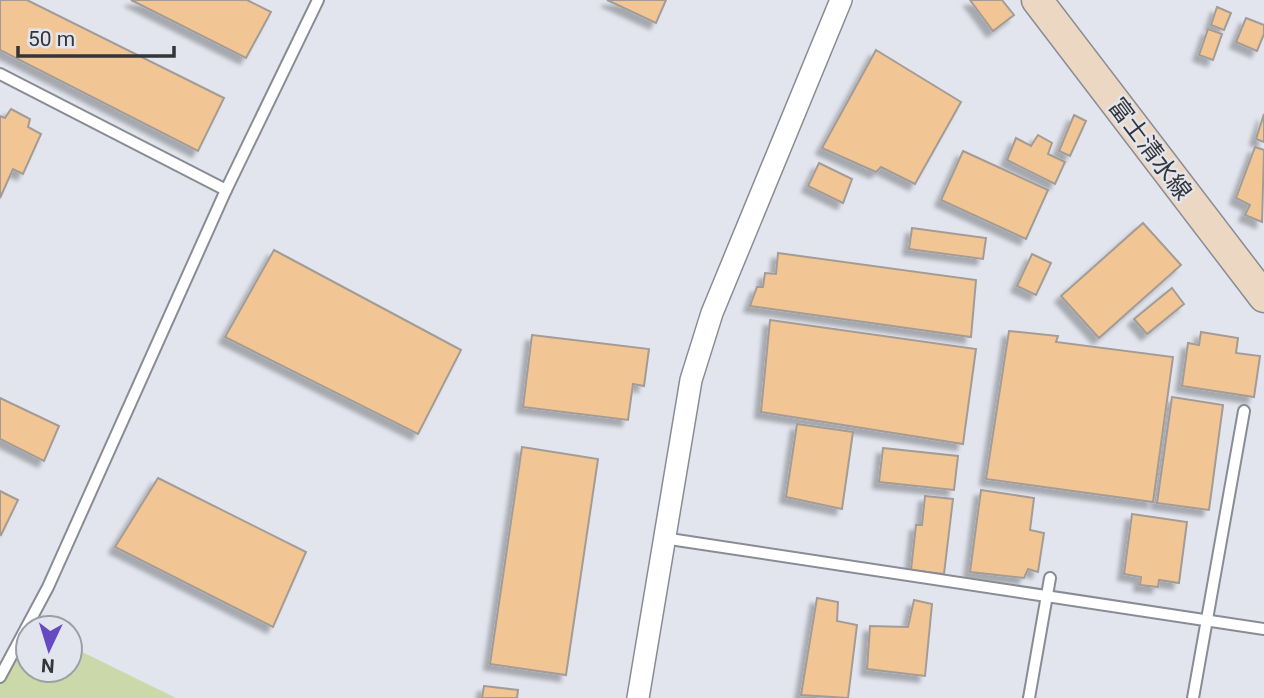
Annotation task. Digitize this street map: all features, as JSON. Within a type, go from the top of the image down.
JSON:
[{"type":"main road","name":"富士清水線","points":[[1038,0],[1264,297]]},
{"type":"street","points":[[638,698],[691,380],[712,313],[841,0]]},
{"type":"lane","points":[[0,677],[48,587],[226,190],[318,0]]},
{"type":"lane","points":[[0,74],[226,190]]},
{"type":"lane","points":[[1193,698],[1244,411]]},
{"type":"lane","points":[[663,538],[1264,629]]},
{"type":"lane","points":[[1029,698],[1050,578]]},
{"type":"green space","points":[[14,651],[14,684],[84,684],[84,653],[176,698],[0,698],[0,678]]},
{"type":"building","points":[[0,0],[27,0],[224,98],[198,151],[0,50]]},
{"type":"building","points":[[131,0],[247,0],[271,12],[246,58]]},
{"type":"building","points":[[607,0],[666,0],[656,23]]},
{"type":"building","points":[[970,0],[1002,0],[1014,15],[993,31]]},
{"type":"building","points":[[1217,7],[1231,13],[1224,30],[1211,25]]},
{"type":"building","points":[[1246,18],[1264,25],[1264,34],[1257,51],[1236,42]]},
{"type":"building","points":[[1208,29],[1222,34],[1213,60],[1199,55]]},
{"type":"building","points":[[876,50],[961,102],[915,184],[881,167],[876,172],[822,148]]},
{"type":"building","points":[[11,109],[30,119],[28,127],[41,134],[23,174],[13,169],[0,198],[0,116],[5,118]]},
{"type":"building","points":[[1264,114],[1264,142],[1256,139]]},
{"type":"building","points":[[1074,115],[1086,121],[1070,156],[1059,151]]},
{"type":"building","points":[[1038,135],[1052,143],[1048,154],[1065,162],[1055,184],[1007,160],[1016,138],[1031,146]]},
{"type":"building","points":[[1255,147],[1264,150],[1262,222],[1245,215],[1250,205],[1236,198]]},
{"type":"building","points":[[963,151],[1048,190],[1026,239],[941,200]]},
{"type":"building","points":[[819,163],[852,179],[843,203],[808,186]]},
{"type":"building","points":[[1143,223],[1181,265],[1099,338],[1061,296]]},
{"type":"building","points":[[912,228],[986,238],[983,259],[909,249]]},
{"type":"building","points":[[274,250],[461,350],[418,434],[225,337]]},
{"type":"building","points":[[778,253],[976,280],[971,337],[750,306],[757,287],[763,287],[765,273],[776,274]]},
{"type":"building","points":[[1032,254],[1051,263],[1036,295],[1017,286]]},
{"type":"building","points":[[1172,288],[1184,304],[1147,334],[1134,319]]},
{"type":"building","points":[[770,320],[976,349],[963,444],[761,412]]},
{"type":"building","points":[[1009,331],[1058,336],[1056,342],[1173,357],[1153,502],[986,479]]},
{"type":"building","points":[[1201,332],[1238,338],[1236,353],[1260,356],[1254,397],[1182,386],[1188,343],[1199,345]]},
{"type":"building","points":[[532,335],[649,349],[644,386],[633,384],[628,420],[523,407]]},
{"type":"building","points":[[1172,397],[1223,405],[1209,510],[1157,503]]},
{"type":"building","points":[[0,398],[59,426],[44,461],[0,439]]},
{"type":"building","points":[[797,424],[853,432],[842,509],[786,497]]},
{"type":"building","points":[[522,447],[598,459],[566,675],[490,664]]},
{"type":"building","points":[[883,448],[958,456],[954,490],[879,482]]},
{"type":"building","points":[[158,478],[306,552],[273,627],[115,547]]},
{"type":"building","points":[[981,490],[1034,498],[1030,530],[1044,533],[1038,572],[1028,569],[1024,578],[970,572]]},
{"type":"building","points":[[0,491],[18,500],[1,535],[0,534]]},
{"type":"building","points":[[925,496],[953,499],[944,574],[911,570],[916,525],[922,525]]},
{"type":"building","points":[[1132,514],[1187,522],[1179,583],[1159,580],[1158,587],[1140,585],[1141,577],[1124,574]]},
{"type":"building","points":[[817,598],[838,602],[837,621],[857,625],[848,698],[801,695]]},
{"type":"building","points":[[914,600],[932,604],[925,676],[867,669],[870,626],[908,627]]},
{"type":"building","points":[[484,686],[518,690],[517,698],[482,698]]}]
